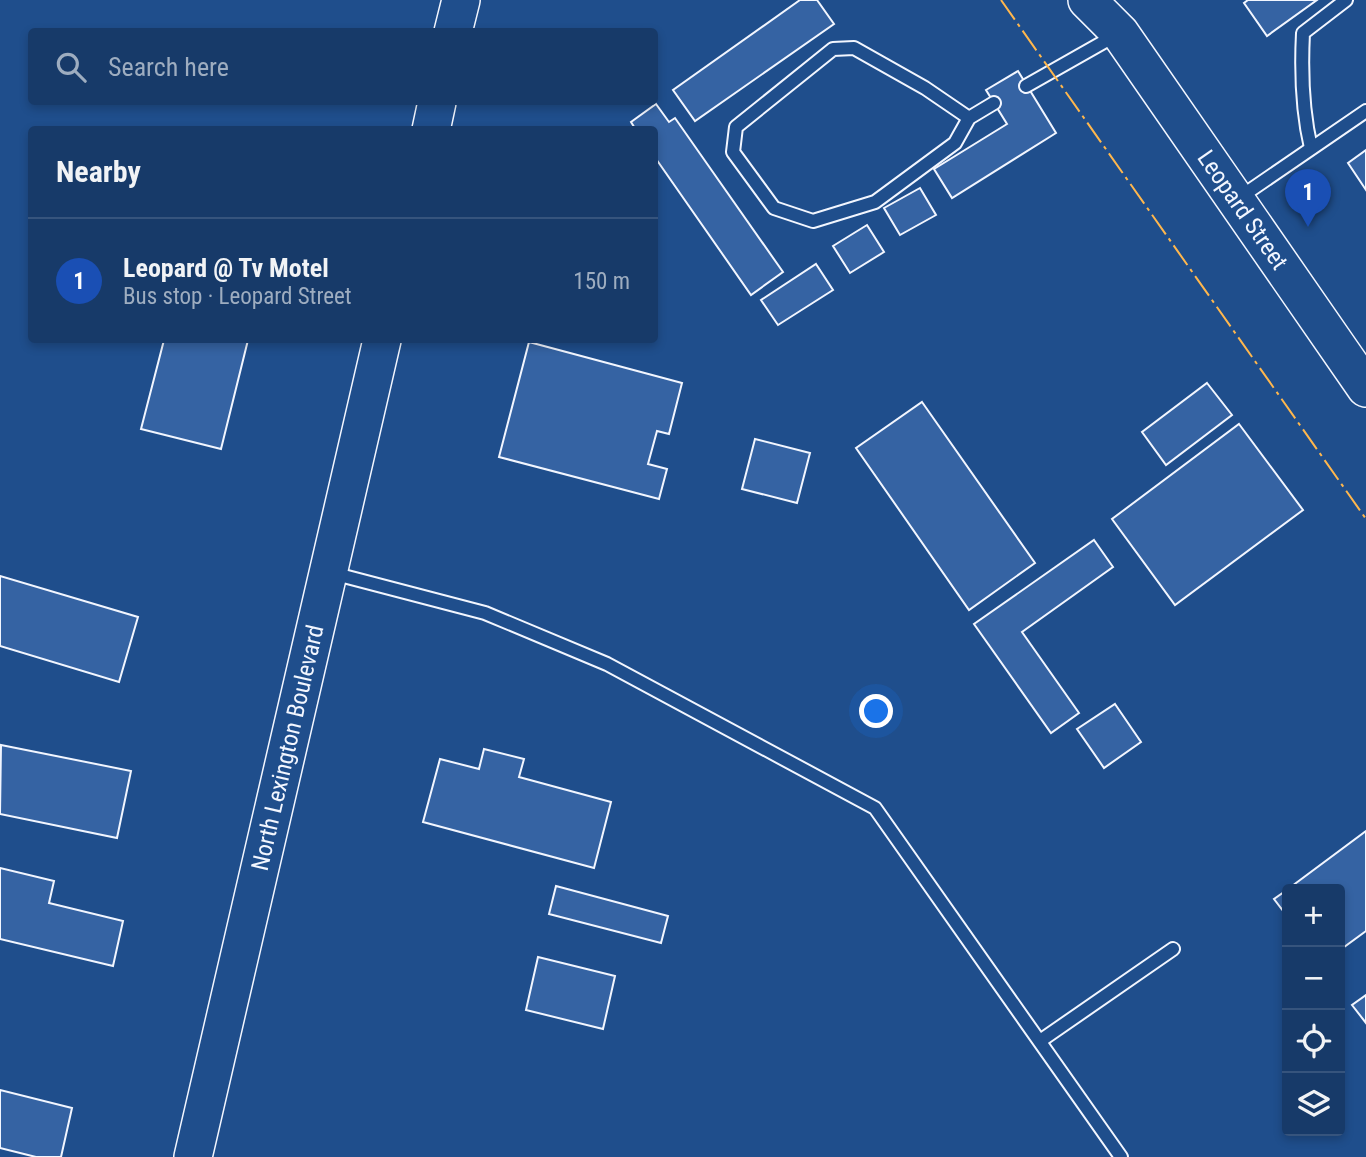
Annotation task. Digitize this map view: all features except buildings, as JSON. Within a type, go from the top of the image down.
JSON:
[{"type":"street","points":[[454,28],[461,0]]},
{"type":"street","name":"Leopard Street","points":[[1087,0],[1119,33],[1366,388]]},
{"type":"street","name":"Leopard Street","points":[[1105,0],[1119,33]]},
{"type":"street","points":[[432,126],[436,105]]},
{"type":"street","name":"North Lexington Boulevard","points":[[194,1157],[381,343]]},
{"type":"lane","points":[[1311,148],[1305,122],[1301,72],[1303,33],[1346,0]]},
{"type":"lane","points":[[1026,86],[1119,33]]},
{"type":"lane","points":[[969,118],[925,88],[854,48],[833,49],[736,127],[733,152],[774,208],[813,221],[875,202],[955,143],[969,118],[994,103]]},
{"type":"lane","points":[[1236,200],[1366,111]]},
{"type":"lane","points":[[328,572],[485,613],[607,664],[876,808],[1121,1157]]},
{"type":"lane","points":[[1040,1041],[1173,949]]},
{"type":"power","points":[[1001,0],[1366,519]]},
{"type":"place","name":"Leopard @ Tv Motel","points":[[1308,227]]}]
